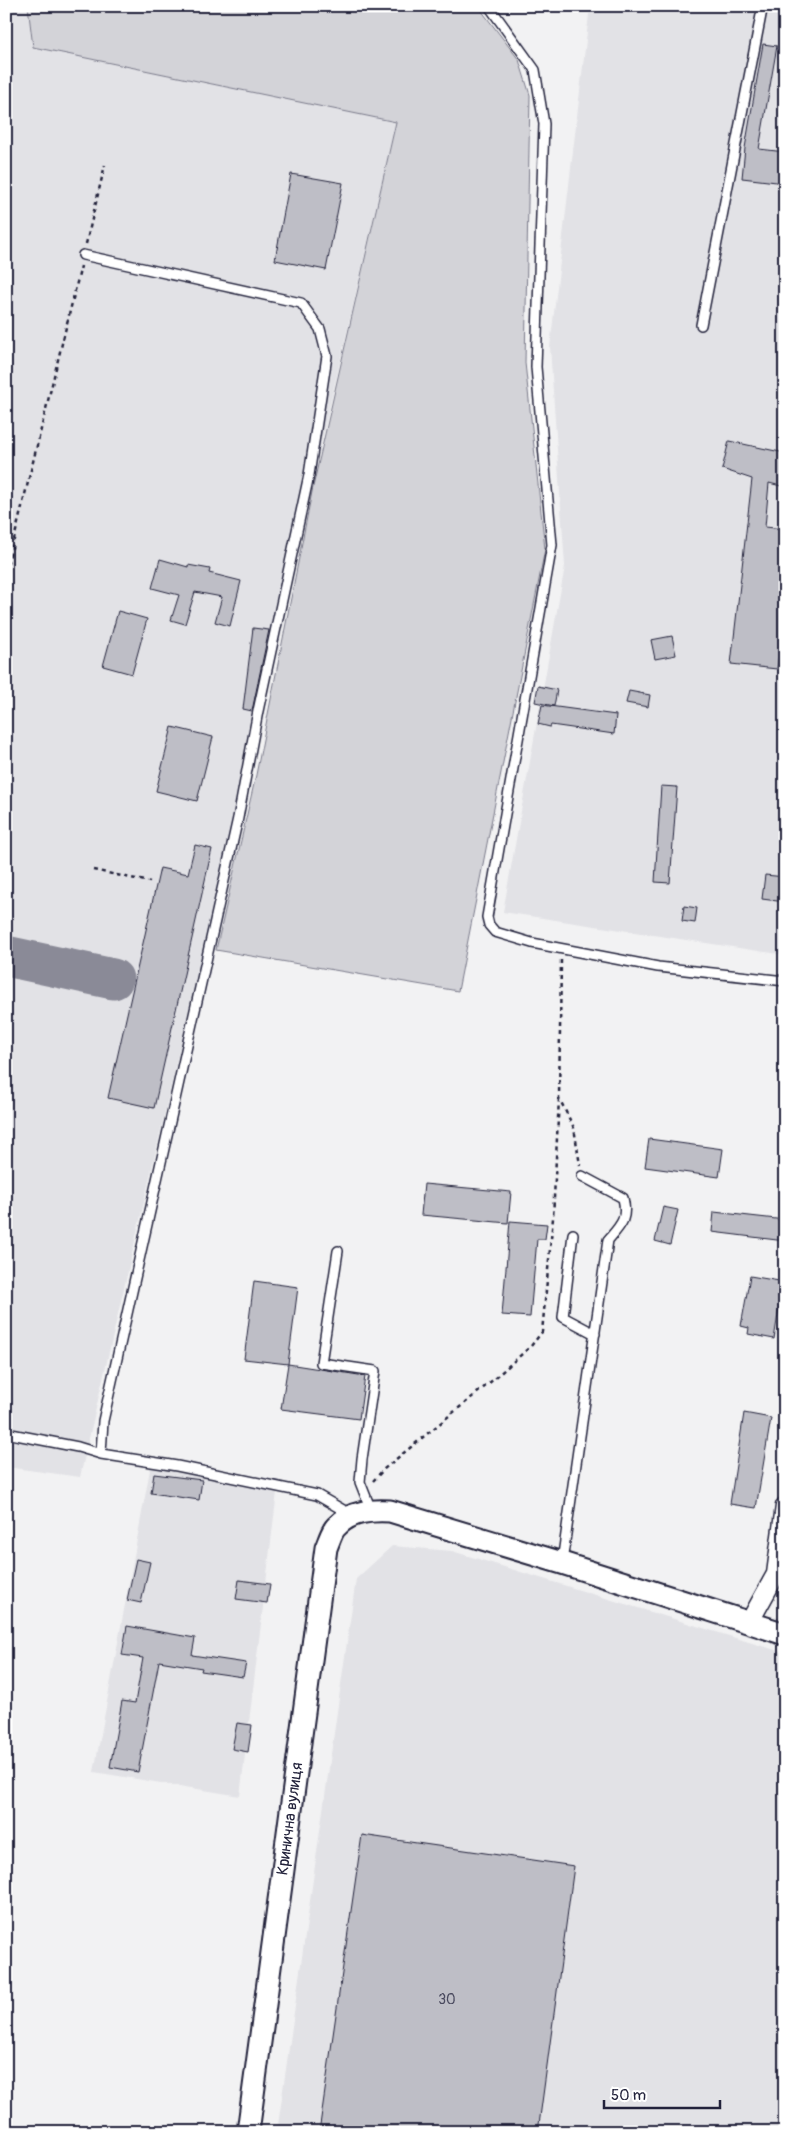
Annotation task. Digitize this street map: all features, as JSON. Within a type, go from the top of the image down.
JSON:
[{"type":"street","points":[[362,1506],[390,1511],[562,1563],[750,1621],[785,1634]]},
{"type":"street","name":"Кринична вулиця","points":[[248,2132],[326,1548],[336,1526],[362,1506]]},
{"type":"street","points":[[750,1621],[776,1574],[785,1506]]},
{"type":"lane","points":[[489,6],[535,70],[544,124],[536,367],[552,545],[487,917],[489,926],[495,932],[532,943],[658,967],[785,981]]},
{"type":"lane","points":[[701,325],[764,6]]},
{"type":"lane","points":[[83,255],[301,303],[320,329],[327,356],[309,475],[258,711],[238,818],[103,1421],[101,1454]]},
{"type":"lane","points":[[562,1563],[608,1240],[618,1228],[626,1212],[624,1198],[582,1176]]},
{"type":"lane","points":[[572,1234],[563,1317],[595,1334]]},
{"type":"lane","points":[[6,1433],[78,1447],[101,1454],[177,1466],[362,1506],[360,1482],[362,1459],[375,1371],[321,1363],[338,1251]]},
{"type":"path","points":[[6,572],[105,165]]},
{"type":"path","points":[[92,870],[150,882]]},
{"type":"path","points":[[362,1506],[384,1469],[487,1385],[524,1352],[542,1332],[553,1218],[559,1098],[561,948]]},
{"type":"path","points":[[559,1098],[574,1128],[582,1176]]},
{"type":"shaded area","points":[[6,6],[28,6],[33,47],[396,122],[80,1477],[6,1467]]},
{"type":"shaded area","points":[[28,6],[478,6],[519,60],[530,95],[525,363],[545,549],[458,991],[216,950],[256,775],[313,487],[396,122],[33,47]]},
{"type":"shaded area","points":[[590,6],[785,6],[785,955],[503,912],[565,566],[550,347]]},
{"type":"shaded area","points":[[151,1464],[277,1492],[240,1796],[94,1772]]},
{"type":"shaded area","points":[[392,1546],[452,1551],[785,1653],[785,2132],[277,2132],[356,1579]]},
{"type":"building","points":[[763,44],[777,46],[759,149],[785,152],[785,183],[742,178],[745,148]]},
{"type":"building","points":[[291,174],[343,183],[326,270],[275,260]]},
{"type":"building","points":[[729,441],[785,453],[785,487],[769,483],[765,527],[785,529],[785,607],[777,669],[731,664],[752,479],[722,469]]},
{"type":"building","points":[[160,559],[188,567],[188,565],[210,569],[209,573],[241,581],[230,626],[215,622],[222,597],[195,592],[185,624],[171,620],[179,595],[152,588]]},
{"type":"building","points":[[118,611],[147,619],[132,674],[103,666]]},
{"type":"building","points":[[253,628],[269,630],[252,711],[243,709]]},
{"type":"building","points":[[672,636],[676,655],[655,659],[651,640]]},
{"type":"building","points":[[538,686],[557,690],[554,706],[535,702]]},
{"type":"building","points":[[629,691],[650,695],[648,707],[626,703]]},
{"type":"building","points":[[542,705],[616,715],[614,734],[538,724]]},
{"type":"building","points":[[172,727],[213,737],[197,801],[156,791]]},
{"type":"building","points":[[661,786],[677,787],[670,883],[655,882]]},
{"type":"building","points":[[195,845],[212,849],[154,1108],[108,1098],[160,868],[188,874]]},
{"type":"building","points":[[765,875],[785,877],[785,902],[762,899]]},
{"type":"building","points":[[684,906],[697,908],[695,923],[682,921]]},
{"type":"building","points":[[649,1139],[723,1149],[719,1177],[645,1167]]},
{"type":"building","points":[[424,1184],[511,1192],[508,1223],[421,1215]]},
{"type":"building","points":[[663,1207],[678,1210],[670,1245],[655,1241]]},
{"type":"building","points":[[714,1212],[785,1220],[785,1241],[712,1232]]},
{"type":"building","points":[[510,1221],[547,1224],[545,1239],[537,1239],[530,1317],[502,1315]]},
{"type":"building","points":[[750,1276],[785,1282],[785,1296],[781,1296],[774,1339],[748,1334],[749,1328],[741,1326]]},
{"type":"building","points":[[254,1281],[298,1287],[288,1364],[244,1359]]},
{"type":"building","points":[[288,1364],[365,1376],[359,1419],[281,1409]]},
{"type":"building","points":[[744,1413],[771,1418],[756,1508],[730,1504]]},
{"type":"building","points":[[154,1474],[202,1480],[199,1500],[151,1493]]},
{"type":"building","points":[[136,1559],[150,1562],[141,1603],[127,1600]]},
{"type":"building","points":[[239,1580],[270,1584],[267,1603],[236,1599]]},
{"type":"building","points":[[127,1626],[195,1638],[192,1655],[246,1663],[243,1677],[201,1671],[202,1668],[159,1661],[138,1772],[110,1767],[122,1701],[135,1703],[143,1658],[122,1655]]},
{"type":"building","points":[[237,1723],[252,1725],[248,1752],[232,1749]]},
{"type":"building","points":[[362,1835],[574,1866],[538,2132],[319,2132]]},
{"type":"taxiway","points":[[6,956],[113,979]]}]
